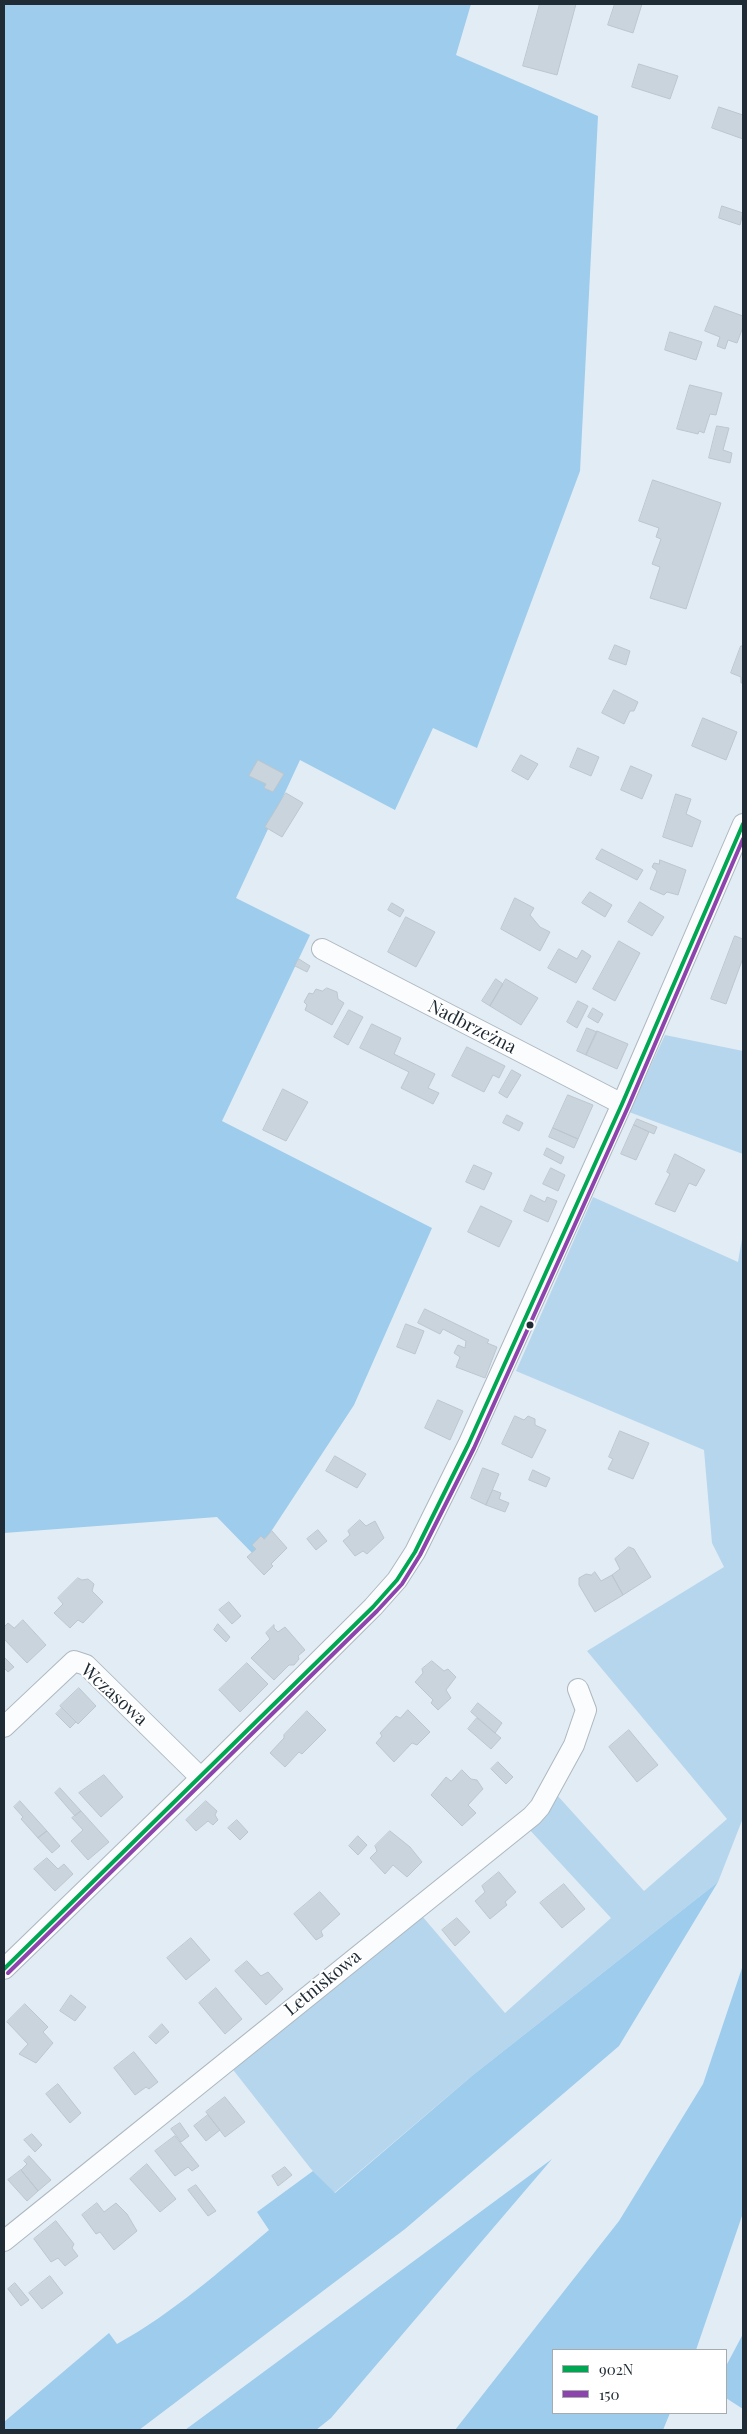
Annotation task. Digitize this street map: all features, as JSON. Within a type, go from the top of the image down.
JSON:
[{"type":"street","points":[[4,1969],[374,1607],[397,1580],[415,1552],[468,1445],[622,1104],[743,824]]},
{"type":"street","name":"Nadbrzeżna","points":[[322,949],[622,1104]]},
{"type":"street","name":"Wczasowa","points":[[4,1727],[74,1661],[86,1665],[201,1778]]},
{"type":"street","name":"Letniskowa","points":[[4,2241],[532,1816],[574,1745],[586,1710],[578,1689]]},
{"type":"shaded area","points":[[4,4],[471,4],[456,55],[598,116],[580,471],[477,748],[433,728],[395,810],[300,760],[236,898],[310,935],[222,1121],[432,1228],[354,1405],[255,1556],[217,1517],[4,1533]]},
{"type":"shaded area","points":[[665,1035],[743,1051],[743,1154],[629,1112]]},
{"type":"shaded area","points":[[593,1197],[738,1262],[743,1233],[743,1818],[718,1882],[473,2075],[334,2193],[311,2169],[223,2057],[410,1902],[505,2013],[611,1918],[528,1828],[556,1794],[644,1891],[727,1819],[587,1651],[724,1567],[712,1543],[704,1450],[516,1371]]},
{"type":"shaded area","points":[[718,1882],[619,2046],[405,2229],[139,2430],[4,2430],[4,2422],[109,2333],[117,2344],[138,2332],[196,2291],[269,2230],[257,2212],[313,2171],[335,2193],[473,2075]]},
{"type":"shaded area","points":[[743,1965],[743,2213],[696,2349],[552,2349],[552,2414],[670,2414],[663,2430],[455,2430],[619,2221],[703,2084]]},
{"type":"shaded area","points":[[552,2159],[331,2418],[316,2430],[185,2430]]},
{"type":"shaded area","points":[[743,2334],[743,2409],[727,2399],[727,2364]]},
{"type":"building","points":[[540,4],[576,4],[557,75],[523,66]]},
{"type":"building","points":[[615,4],[642,4],[633,33],[608,25]]},
{"type":"building","points":[[639,64],[678,76],[670,99],[632,87]]},
{"type":"building","points":[[719,107],[743,115],[743,139],[712,128]]},
{"type":"building","points":[[722,206],[743,213],[740,225],[719,218]]},
{"type":"building","points":[[715,306],[743,316],[743,327],[737,343],[728,340],[725,349],[717,346],[720,337],[705,331]]},
{"type":"building","points":[[670,332],[702,342],[696,360],[665,350]]},
{"type":"building","points":[[690,385],[722,393],[716,415],[710,414],[704,433],[699,431],[698,434],[677,429]]},
{"type":"building","points":[[717,426],[729,428],[723,450],[732,453],[730,463],[709,458]]},
{"type":"building","points":[[653,480],[721,503],[686,609],[650,598],[660,567],[652,564],[661,539],[656,537],[659,528],[639,521]]},
{"type":"building","points":[[615,645],[630,651],[626,665],[609,659]]},
{"type":"building","points":[[741,646],[743,646],[743,683],[741,683],[741,677],[731,673]]},
{"type":"building","points":[[614,690],[638,702],[634,711],[630,711],[624,724],[602,713]]},
{"type":"building","points":[[703,718],[737,732],[726,760],[692,746]]},
{"type":"building","points":[[578,748],[599,757],[591,776],[570,767]]},
{"type":"building","points":[[521,755],[538,764],[528,780],[512,771]]},
{"type":"building","points":[[258,760],[284,774],[273,792],[264,788],[266,784],[249,776]]},
{"type":"building","points":[[631,766],[652,775],[642,799],[621,790]]},
{"type":"building","points":[[286,793],[303,803],[282,837],[265,827]]},
{"type":"building","points":[[676,794],[691,799],[686,814],[701,821],[692,847],[663,837]]},
{"type":"building","points":[[602,849],[643,870],[637,880],[596,859]]},
{"type":"building","points":[[660,860],[686,870],[678,895],[667,892],[664,895],[650,889],[657,871],[652,867],[654,863],[659,864]]},
{"type":"building","points":[[590,892],[612,905],[605,917],[582,903]]},
{"type":"building","points":[[515,898],[534,908],[530,915],[540,927],[550,932],[540,951],[501,929]]},
{"type":"building","points":[[640,902],[664,917],[652,936],[628,922]]},
{"type":"building","points":[[392,903],[404,910],[400,917],[388,910]]},
{"type":"building","points":[[406,917],[435,932],[416,967],[388,952]]},
{"type":"building","points":[[735,936],[743,939],[743,958],[726,1004],[711,999]]},
{"type":"building","points":[[619,941],[640,953],[615,1001],[593,989]]},
{"type":"building","points":[[559,949],[577,959],[582,950],[591,956],[576,983],[548,968]]},
{"type":"building","points":[[299,959],[310,966],[307,972],[295,966]]},
{"type":"building","points":[[496,979],[503,984],[490,1006],[482,1001]]},
{"type":"building","points":[[506,979],[538,998],[521,1025],[490,1006]]},
{"type":"building","points":[[327,988],[337,992],[338,999],[344,1003],[332,1025],[305,1010],[307,1005],[304,1002],[309,993],[313,994],[316,989],[322,991]]},
{"type":"building","points":[[578,1001],[588,1006],[577,1028],[567,1022]]},
{"type":"building","points":[[593,1008],[603,1014],[598,1023],[588,1017]]},
{"type":"building","points":[[349,1010],[363,1017],[348,1045],[334,1037]]},
{"type":"building","points":[[372,1024],[401,1038],[394,1054],[435,1074],[428,1088],[439,1093],[433,1104],[401,1088],[409,1072],[360,1048]]},
{"type":"building","points":[[587,1028],[597,1032],[586,1055],[577,1051]]},
{"type":"building","points":[[597,1031],[628,1044],[617,1069],[586,1055]]},
{"type":"building","points":[[467,1047],[505,1066],[499,1078],[493,1075],[484,1092],[452,1076]]},
{"type":"building","points":[[512,1070],[521,1075],[507,1098],[499,1093]]},
{"type":"building","points":[[283,1089],[308,1102],[286,1141],[263,1130]]},
{"type":"building","points":[[568,1095],[593,1105],[578,1139],[553,1128]]},
{"type":"building","points":[[507,1115],[523,1123],[519,1131],[503,1123]]},
{"type":"building","points":[[637,1119],[657,1127],[654,1134],[634,1125]]},
{"type":"building","points":[[634,1125],[649,1132],[636,1160],[621,1154]]},
{"type":"building","points":[[553,1128],[578,1139],[574,1148],[549,1137]]},
{"type":"building","points":[[547,1148],[564,1157],[561,1164],[544,1155]]},
{"type":"building","points":[[675,1154],[705,1170],[696,1186],[689,1183],[675,1212],[655,1204],[670,1174],[667,1172]]},
{"type":"building","points":[[474,1165],[492,1173],[484,1190],[466,1182]]},
{"type":"building","points":[[551,1168],[565,1175],[558,1191],[543,1184]]},
{"type":"building","points":[[531,1195],[545,1202],[547,1197],[557,1201],[548,1222],[524,1211]]},
{"type":"building","points":[[481,1206],[512,1221],[499,1247],[468,1232]]},
{"type":"building","points":[[425,1309],[489,1340],[487,1343],[497,1347],[485,1378],[456,1367],[460,1357],[454,1353],[458,1345],[465,1348],[466,1341],[443,1329],[440,1334],[418,1323]]},
{"type":"building","points":[[406,1324],[424,1331],[415,1354],[397,1347]]},
{"type":"building","points":[[438,1400],[463,1411],[450,1440],[425,1428]]},
{"type":"building","points":[[515,1416],[524,1420],[528,1416],[535,1419],[535,1425],[546,1430],[532,1458],[502,1444]]},
{"type":"building","points":[[620,1431],[649,1443],[633,1479],[608,1469],[613,1459],[609,1457]]},
{"type":"building","points":[[335,1456],[366,1474],[357,1488],[326,1471]]},
{"type":"building","points":[[483,1468],[499,1474],[486,1505],[471,1498]]},
{"type":"building","points":[[533,1470],[550,1478],[546,1487],[529,1480]]},
{"type":"building","points":[[493,1490],[501,1493],[499,1499],[509,1503],[505,1512],[486,1505]]},
{"type":"building","points":[[360,1520],[366,1526],[375,1521],[384,1538],[367,1554],[363,1551],[355,1556],[343,1541],[350,1535],[348,1531]]},
{"type":"building","points":[[318,1530],[327,1541],[316,1550],[307,1539]]},
{"type":"building","points":[[272,1531],[287,1548],[271,1564],[273,1566],[264,1575],[247,1557],[256,1549],[252,1545],[261,1536],[264,1539]]},
{"type":"building","points":[[629,1547],[634,1549],[651,1577],[623,1595],[612,1575],[620,1569],[615,1559]]},
{"type":"building","points":[[595,1572],[601,1581],[612,1575],[623,1595],[595,1612],[579,1585],[579,1578]]},
{"type":"building","points":[[78,1578],[82,1580],[88,1579],[94,1584],[92,1591],[103,1602],[83,1623],[78,1620],[70,1628],[54,1613],[63,1604],[58,1598]]},
{"type":"building","points":[[229,1602],[241,1616],[232,1624],[219,1610]]},
{"type":"building","points":[[23,1620],[46,1645],[27,1663],[4,1639],[4,1627],[8,1623],[14,1628]]},
{"type":"building","points":[[218,1624],[230,1637],[226,1642],[214,1630]]},
{"type":"building","points":[[274,1625],[278,1632],[285,1627],[305,1650],[298,1656],[299,1659],[294,1665],[289,1665],[274,1680],[251,1658],[270,1639],[266,1633]]},
{"type":"building","points":[[4,1657],[14,1667],[8,1672],[4,1668]]},
{"type":"building","points":[[432,1661],[444,1671],[448,1669],[456,1677],[446,1690],[451,1698],[438,1710],[431,1703],[433,1700],[415,1682],[423,1673],[422,1669]]},
{"type":"building","points":[[247,1663],[268,1684],[240,1712],[219,1690]]},
{"type":"building","points":[[79,1688],[96,1706],[78,1724],[60,1706]]},
{"type":"building","points":[[478,1703],[502,1723],[495,1733],[471,1712]]},
{"type":"building","points":[[62,1708],[76,1722],[70,1728],[56,1714]]},
{"type":"building","points":[[408,1710],[430,1732],[417,1745],[412,1743],[394,1762],[376,1743],[382,1736],[380,1733],[396,1716],[400,1718]]},
{"type":"building","points":[[307,1711],[326,1730],[302,1754],[299,1752],[285,1767],[270,1753]]},
{"type":"building","points":[[477,1718],[501,1738],[491,1749],[468,1729]]},
{"type":"building","points":[[629,1730],[658,1765],[637,1782],[609,1747]]},
{"type":"building","points":[[498,1762],[513,1777],[506,1784],[491,1769]]},
{"type":"building","points":[[462,1770],[471,1779],[477,1780],[483,1789],[468,1805],[476,1813],[462,1826],[431,1795],[446,1777],[451,1781]]},
{"type":"building","points":[[104,1775],[123,1797],[101,1817],[79,1793]]},
{"type":"building","points":[[60,1788],[81,1811],[75,1816],[55,1793]]},
{"type":"building","points":[[20,1801],[47,1831],[38,1838],[21,1819],[23,1817],[14,1807]]},
{"type":"building","points":[[206,1801],[217,1811],[215,1815],[218,1820],[213,1825],[208,1821],[196,1831],[186,1820]]},
{"type":"building","points":[[81,1811],[109,1842],[88,1860],[71,1841],[83,1830],[72,1818]]},
{"type":"building","points":[[237,1820],[248,1832],[240,1840],[228,1828]]},
{"type":"building","points":[[47,1831],[60,1846],[52,1853],[38,1838]]},
{"type":"building","points":[[390,1831],[410,1847],[422,1862],[407,1877],[393,1865],[385,1874],[370,1858],[377,1851],[375,1846]]},
{"type":"building","points":[[358,1836],[367,1845],[358,1855],[349,1846]]},
{"type":"building","points":[[47,1858],[58,1869],[64,1864],[73,1874],[55,1891],[34,1869]]},
{"type":"building","points":[[499,1872],[516,1892],[505,1902],[507,1905],[490,1919],[475,1901],[485,1892],[482,1886]]},
{"type":"building","points":[[564,1884],[585,1909],[562,1928],[540,1903]]},
{"type":"building","points":[[320,1892],[340,1914],[321,1931],[323,1936],[316,1940],[294,1914]]},
{"type":"building","points":[[457,1918],[470,1932],[455,1946],[442,1930]]},
{"type":"building","points":[[191,1938],[210,1960],[186,1980],[167,1958]]},
{"type":"building","points":[[247,1961],[261,1976],[268,1972],[283,1989],[266,2005],[235,1971]]},
{"type":"building","points":[[216,1988],[242,2019],[225,2034],[199,2003]]},
{"type":"building","points":[[71,1995],[86,2007],[75,2021],[60,2011]]},
{"type":"building","points":[[25,2004],[48,2027],[43,2032],[53,2043],[36,2063],[19,2054],[28,2044],[7,2022]]},
{"type":"building","points":[[162,2024],[169,2032],[156,2044],[149,2037]]},
{"type":"building","points":[[134,2052],[158,2082],[149,2089],[146,2087],[135,2095],[114,2068]]},
{"type":"building","points":[[58,2084],[81,2113],[70,2123],[46,2094]]},
{"type":"building","points":[[225,2097],[245,2122],[225,2137],[206,2112]]},
{"type":"building","points":[[208,2115],[220,2130],[206,2141],[194,2126]]},
{"type":"building","points":[[180,2123],[189,2136],[181,2142],[171,2129]]},
{"type":"building","points":[[32,2134],[42,2145],[35,2152],[24,2140]]},
{"type":"building","points":[[175,2136],[199,2166],[192,2171],[188,2167],[175,2176],[155,2151]]},
{"type":"building","points":[[29,2156],[51,2180],[38,2191],[21,2170],[27,2164],[24,2161]]},
{"type":"building","points":[[147,2164],[176,2199],[160,2212],[130,2179]]},
{"type":"building","points":[[285,2167],[292,2175],[278,2186],[272,2176]]},
{"type":"building","points":[[21,2170],[38,2191],[27,2201],[8,2180]]},
{"type":"building","points":[[196,2185],[216,2211],[208,2216],[188,2190]]},
{"type":"building","points":[[97,2203],[104,2212],[116,2203],[127,2214],[137,2231],[114,2250],[100,2232],[96,2234],[82,2215]]},
{"type":"building","points":[[56,2221],[74,2244],[72,2248],[78,2256],[65,2266],[58,2258],[51,2262],[34,2239]]},
{"type":"building","points":[[50,2276],[63,2293],[42,2309],[29,2293]]},
{"type":"building","points":[[15,2283],[29,2300],[21,2306],[8,2289]]},
{"type":"transit line","name":"902N","points":[[4,1969],[373,1607],[397,1580],[415,1552],[468,1445],[622,1104],[743,824]]},
{"type":"transit line","name":"150","points":[[8,1973],[377,1611],[402,1584],[420,1555],[474,1448],[628,1107],[743,839]]}]
